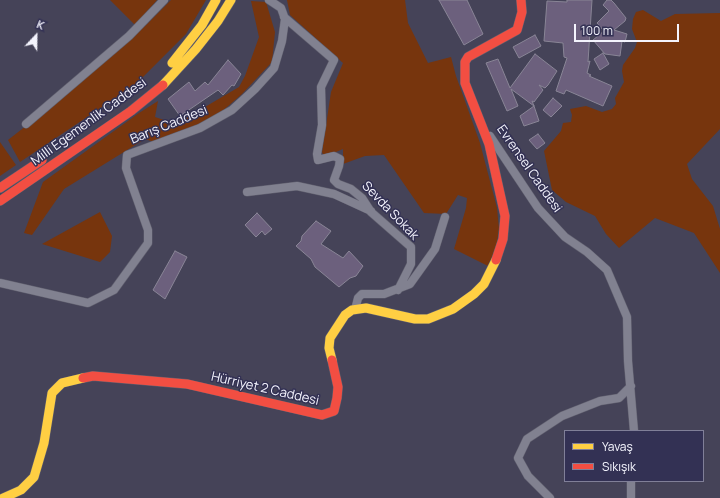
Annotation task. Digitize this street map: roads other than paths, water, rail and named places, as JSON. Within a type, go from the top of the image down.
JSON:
[{"type":"main road","points":[[163,71],[202,25],[216,0]]},
{"type":"main road","name":"Milli Egemenlik Caddesi","points":[[0,201],[131,111],[167,82],[201,44],[231,0]]},
{"type":"main road","points":[[355,310],[366,308],[415,319],[428,319],[453,309],[474,294],[484,284],[498,256],[503,239],[505,216],[500,184],[488,144],[465,83],[465,62],[468,57],[505,38],[517,30],[522,12],[521,0]]},
{"type":"main road","name":"Milli Egemenlik Caddesi","points":[[77,137],[128,102],[146,87]]},
{"type":"main road","name":"Milli Egemenlik Caddesi","points":[[0,188],[51,154]]},
{"type":"main road","name":"Hürriyet 2 Caddesi","points":[[4,498],[22,490],[34,477],[44,443],[52,393],[62,382],[94,376],[187,384],[322,415],[334,411],[338,387],[329,348],[330,338],[338,323],[345,315],[355,310]]},
{"type":"street","points":[[26,124],[129,36],[164,0]]},
{"type":"street","points":[[269,0],[280,8],[284,17]]},
{"type":"street","name":"Sevda Sokak","points":[[284,17],[305,33],[334,60],[321,87],[322,125],[317,154],[318,160],[334,156],[340,159],[334,180],[338,184],[351,189],[362,198],[371,212],[411,247],[411,264],[398,290]]},
{"type":"street","name":"Barış Caddesi","points":[[0,283],[88,303],[114,290],[148,243],[148,230],[126,168],[127,155],[200,128],[232,110],[255,89],[274,68],[282,41],[284,17]]},
{"type":"street","name":"Evrensel Caddesi","points":[[475,111],[538,208],[565,237],[587,252],[607,270],[627,317],[628,361],[634,430]]},
{"type":"street","points":[[247,192],[297,186],[334,194],[371,212]]},
{"type":"street","points":[[355,310],[358,298],[362,294],[384,294],[398,290],[410,284],[435,249],[445,217]]},
{"type":"street","points":[[550,498],[528,476],[518,458],[527,439],[562,416],[600,401],[619,398],[631,386]]},
{"type":"street","points":[[631,482],[631,498]]}]
